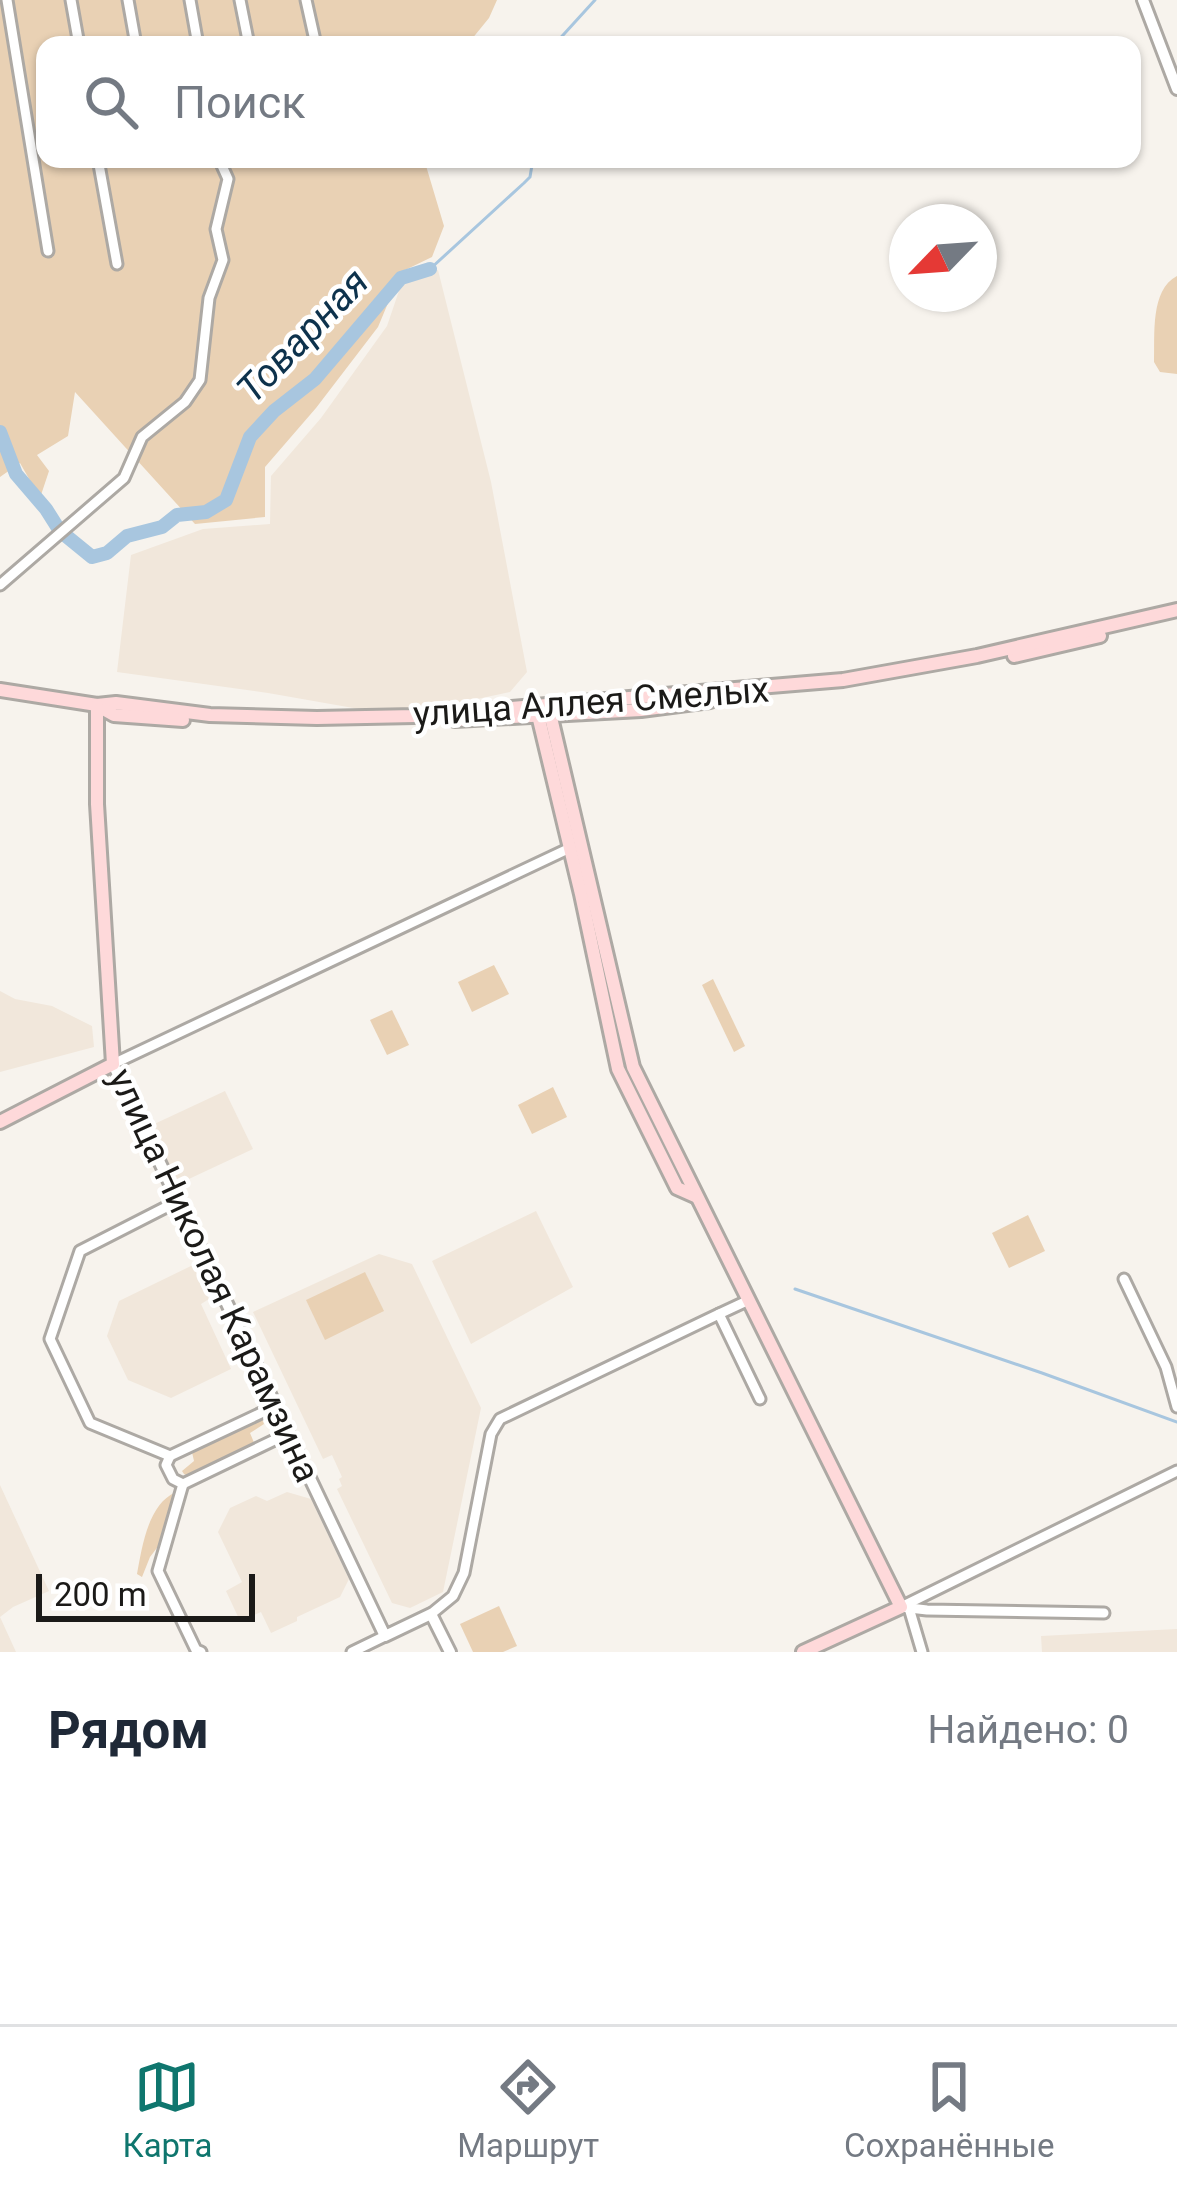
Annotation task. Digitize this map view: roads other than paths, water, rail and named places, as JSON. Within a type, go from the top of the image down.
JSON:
[{"type":"main road","name":"улица Аллея Смелых","points":[[0,691],[210,715],[335,718],[641,710],[876,683],[1049,648],[1177,614]]},
{"type":"main road","name":"улица Николая Карамзина","points":[[97,705],[97,804],[113,1064]]},
{"type":"main road","points":[[543,710],[570,848],[587,893]]},
{"type":"main road","points":[[543,710],[587,893],[618,1069],[683,1185],[697,1197],[905,1607],[803,1652]]},
{"type":"main road","points":[[0,1122],[113,1064]]},
{"type":"street","points":[[7,0],[48,251]]},
{"type":"street","points":[[71,0],[77,36]]},
{"type":"street","points":[[128,0],[134,36]]},
{"type":"street","points":[[190,0],[196,36]]},
{"type":"street","points":[[240,0],[247,36]]},
{"type":"street","points":[[306,0],[314,36]]},
{"type":"street","points":[[1143,0],[1177,89]]},
{"type":"street","points":[[100,168],[116,264]]},
{"type":"street","points":[[0,585],[124,478],[142,437],[184,402],[200,380],[208,298],[223,260],[217,229],[228,179],[223,168]]},
{"type":"street","points":[[113,1064],[570,848]]},
{"type":"street","name":"улица Николая Карамзина","points":[[113,1064],[386,1636]]},
{"type":"street","points":[[170,1456],[90,1424],[50,1339],[80,1251],[178,1201]]},
{"type":"street","points":[[1124,1279],[1166,1367],[1177,1407]]},
{"type":"street","points":[[352,1652],[431,1614],[453,1596],[464,1573],[491,1434],[500,1419],[749,1300]]},
{"type":"street","points":[[719,1314],[760,1399]]},
{"type":"street","points":[[183,1484],[173,1479],[166,1466],[170,1456],[276,1406]]},
{"type":"street","points":[[201,1652],[158,1571],[183,1484],[289,1433]]},
{"type":"street","points":[[905,1607],[1177,1471]]},
{"type":"street","points":[[905,1607],[1104,1612]]},
{"type":"street","points":[[905,1607],[922,1652]]},
{"type":"street","points":[[431,1614],[450,1652]]},
{"type":"waterway","points":[[562,36],[595,0]]},
{"type":"waterway","points":[[430,269],[530,177],[532,168]]},
{"type":"waterway","name":"Товарная","points":[[65,535],[92,557],[107,553],[127,536],[162,527],[177,515],[206,512],[226,500],[250,437],[315,379],[401,278],[430,269]]},
{"type":"waterway","name":"Товарная","points":[[0,432],[16,474],[58,528]]},
{"type":"waterway","points":[[795,1289],[1177,1422]]}]
